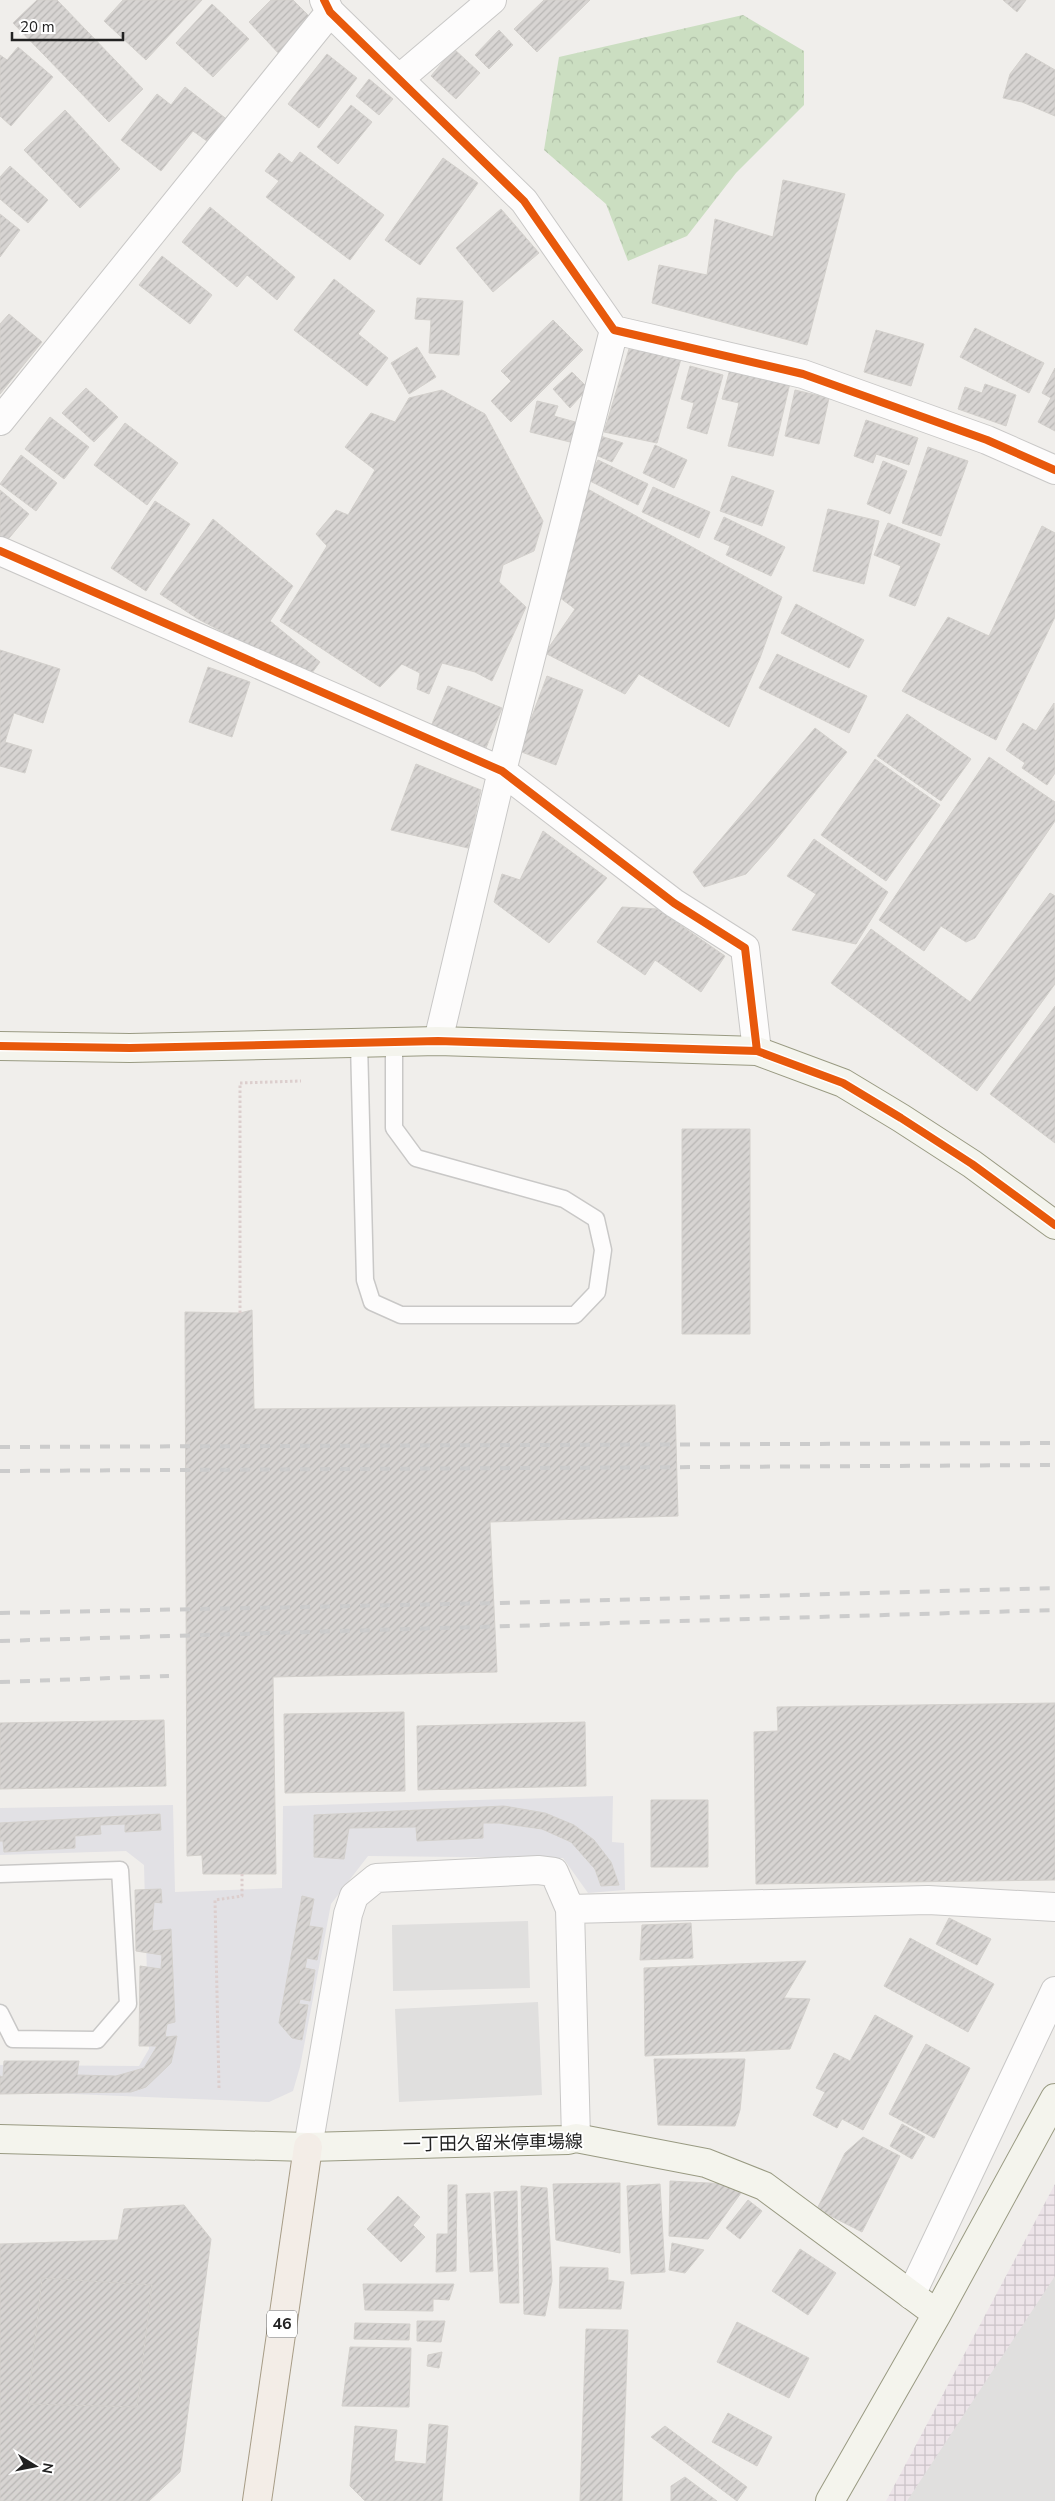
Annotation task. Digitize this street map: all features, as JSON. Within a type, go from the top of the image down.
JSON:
[{"type":"main road","name":"46","points":[[257,2501],[308,2147]]},
{"type":"street","points":[[399,79],[492,0]]},
{"type":"street","points":[[0,421],[327,6],[524,201],[614,330],[803,374],[986,440],[1055,470]]},
{"type":"street","points":[[438,1042],[502,771],[614,330]]},
{"type":"street","points":[[0,552],[502,771],[674,902],[745,948],[757,1051]]},
{"type":"street","points":[[0,1046],[130,1048],[438,1042],[757,1051],[843,1083],[972,1164],[1055,1225]]},
{"type":"street","points":[[308,2147],[348,1914],[354,1896],[376,1878],[538,1870],[554,1872],[570,1909],[576,2138]]},
{"type":"street","points":[[570,1909],[928,1900],[1055,1907]]},
{"type":"street","points":[[912,2295],[1055,1991]]},
{"type":"street","points":[[830,2501],[937,2314],[1055,2098]]},
{"type":"street","name":"一丁田久留米停車場線","points":[[0,2139],[308,2147],[568,2140],[576,2138],[706,2162],[764,2186],[937,2314]]},
{"type":"lane","points":[[359,1043],[365,1280],[372,1302],[401,1315],[575,1315],[597,1292],[604,1250],[596,1219],[564,1199],[416,1158],[394,1128],[394,1042]]},
{"type":"lane","points":[[0,1874],[120,1870],[128,2004],[97,2040],[13,2039],[0,2013]]},
{"type":"path","points":[[240,1312],[240,1083],[301,1081]]},
{"type":"path","points":[[219,2088],[215,1900],[242,1896],[242,1874]]},
{"type":"shaded area","points":[[613,1796],[612,1842],[624,1843],[625,1890],[588,1893],[563,1858],[368,1856],[331,1904],[300,2067],[293,2091],[269,2102],[0,2091],[0,2065],[139,2066],[149,2049],[144,1865],[126,1851],[0,1855],[0,1808],[173,1805],[175,1892],[282,1888],[283,1806]]},
{"type":"shaded area","points":[[528,1921],[530,1988],[393,1991],[392,1925]]},
{"type":"shaded area","points":[[538,2002],[542,2095],[399,2102],[395,2009]]},
{"type":"shaded area","points":[[1055,2184],[1055,2501],[886,2501]]},
{"type":"shaded area","points":[[1055,2276],[1055,2501],[907,2501]]},
{"type":"green space","points":[[743,15],[804,51],[804,105],[736,173],[687,236],[628,261],[606,204],[544,150],[559,57]]},
{"type":"building","points":[[37,0],[57,0],[143,89],[109,122],[13,23]]},
{"type":"building","points":[[123,0],[202,0],[146,60],[104,21]]},
{"type":"building","points":[[271,0],[293,0],[316,23],[282,57],[249,22]]},
{"type":"building","points":[[544,0],[590,0],[537,52],[514,29]]},
{"type":"building","points":[[1003,0],[1026,0],[1017,12]]},
{"type":"building","points":[[212,4],[249,39],[213,77],[176,43]]},
{"type":"building","points":[[499,30],[513,45],[489,69],[475,55]]},
{"type":"building","points":[[18,47],[53,77],[11,126],[0,116],[0,55],[7,60]]},
{"type":"building","points":[[454,49],[480,73],[456,99],[431,76]]},
{"type":"building","points":[[1026,53],[1055,70],[1055,116],[1022,102],[1003,98],[1010,74]]},
{"type":"building","points":[[327,54],[357,78],[319,128],[288,104]]},
{"type":"building","points":[[369,79],[393,99],[379,115],[356,96]]},
{"type":"building","points":[[185,87],[229,121],[211,144],[193,131],[161,171],[121,140],[157,94],[171,105]]},
{"type":"building","points":[[351,105],[372,122],[338,164],[317,147]]},
{"type":"building","points":[[65,110],[120,169],[80,208],[24,150]]},
{"type":"building","points":[[300,152],[384,215],[350,260],[266,197],[279,181],[265,171],[279,153],[292,163]]},
{"type":"building","points":[[443,158],[478,183],[420,265],[385,240]]},
{"type":"building","points":[[10,166],[48,200],[28,223],[0,199],[0,177]]},
{"type":"building","points":[[783,180],[845,194],[807,345],[652,303],[659,265],[707,275],[715,219],[773,237]]},
{"type":"building","points":[[210,207],[295,277],[277,300],[247,275],[237,287],[182,242]]},
{"type":"building","points":[[501,209],[539,253],[493,292],[456,248]]},
{"type":"building","points":[[0,214],[20,230],[0,257]]},
{"type":"building","points":[[162,256],[212,295],[190,324],[139,285]]},
{"type":"building","points":[[334,279],[375,311],[358,334],[388,358],[367,386],[294,330]]},
{"type":"building","points":[[417,298],[463,301],[459,355],[429,353],[431,320],[415,319]]},
{"type":"building","points":[[9,314],[42,342],[0,394],[0,324]]},
{"type":"building","points":[[553,320],[583,350],[511,422],[491,401],[511,381],[501,371]]},
{"type":"building","points":[[975,328],[1044,363],[1029,393],[960,357]]},
{"type":"building","points":[[876,330],[924,344],[911,386],[864,372]]},
{"type":"building","points":[[632,339],[683,352],[657,443],[604,432]]},
{"type":"building","points":[[417,347],[436,377],[409,394],[391,363]]},
{"type":"building","points":[[690,366],[723,375],[707,434],[687,428],[694,403],[681,399]]},
{"type":"building","points":[[1055,368],[1055,431],[1038,422],[1051,398],[1042,393]]},
{"type":"building","points":[[730,369],[790,383],[773,456],[728,446],[739,403],[722,399]]},
{"type":"building","points":[[572,372],[588,388],[570,408],[553,389]]},
{"type":"building","points":[[985,384],[1016,395],[1006,426],[958,409],[965,387],[982,393]]},
{"type":"building","points":[[86,388],[118,417],[94,442],[62,413]]},
{"type":"building","points":[[442,390],[485,414],[543,521],[534,551],[503,565],[499,582],[526,607],[492,681],[475,672],[442,663],[429,694],[417,689],[420,673],[402,664],[380,687],[280,621],[327,546],[316,534],[336,510],[348,515],[375,470],[345,447],[371,413],[395,422],[409,398]]},
{"type":"building","points":[[795,390],[829,398],[819,444],[785,436]]},
{"type":"building","points":[[537,401],[558,406],[554,416],[579,423],[574,443],[530,432]]},
{"type":"building","points":[[50,417],[89,447],[64,479],[25,449]]},
{"type":"building","points":[[866,420],[918,438],[909,465],[876,454],[873,463],[854,456]]},
{"type":"building","points":[[125,423],[178,463],[147,505],[94,465]]},
{"type":"building","points":[[597,435],[623,443],[612,462],[591,453]]},
{"type":"building","points":[[655,445],[687,460],[674,488],[643,473]]},
{"type":"building","points":[[928,447],[968,461],[941,536],[902,523]]},
{"type":"building","points":[[21,455],[57,483],[36,511],[0,484]]},
{"type":"building","points":[[598,460],[648,484],[638,505],[588,480]]},
{"type":"building","points":[[883,461],[907,471],[890,514],[867,504]]},
{"type":"building","points":[[732,476],[774,491],[762,526],[720,511]]},
{"type":"building","points":[[584,487],[782,597],[760,658],[729,727],[639,674],[625,694],[545,653],[575,609],[559,597]]},
{"type":"building","points":[[653,487],[710,512],[699,538],[642,512]]},
{"type":"building","points":[[0,490],[29,514],[5,543],[0,539]]},
{"type":"building","points":[[155,501],[190,524],[146,591],[111,568]]},
{"type":"building","points":[[828,509],[879,521],[864,584],[813,571]]},
{"type":"building","points":[[724,517],[785,547],[771,576],[726,555],[730,546],[714,539]]},
{"type":"building","points":[[213,519],[293,586],[270,621],[320,662],[309,677],[198,619],[160,594]]},
{"type":"building","points":[[888,523],[940,544],[915,606],[889,596],[901,566],[874,555]]},
{"type":"building","points":[[1042,526],[1055,533],[1055,617],[996,740],[902,691],[948,617],[989,636]]},
{"type":"building","points":[[796,604],[864,640],[849,668],[781,633]]},
{"type":"building","points":[[0,650],[60,669],[43,723],[14,713],[5,742],[32,750],[25,773],[0,766]]},
{"type":"building","points":[[777,654],[867,696],[849,733],[759,688]]},
{"type":"building","points":[[208,667],[250,682],[232,737],[189,722]]},
{"type":"building","points":[[547,676],[583,690],[556,765],[519,751]]},
{"type":"building","points":[[448,686],[502,708],[486,748],[431,726]]},
{"type":"building","points":[[1054,703],[1055,773],[1047,785],[1022,768],[1025,763],[1006,750],[1023,723],[1036,731]]},
{"type":"building","points":[[907,714],[971,759],[941,801],[877,756]]},
{"type":"building","points":[[815,728],[847,752],[772,845],[746,874],[704,887],[693,872]]},
{"type":"building","points":[[989,757],[1055,802],[1055,821],[975,938],[966,942],[941,926],[924,951],[879,920]]},
{"type":"building","points":[[875,759],[940,805],[886,881],[821,835]]},
{"type":"building","points":[[416,764],[481,790],[468,848],[391,830]]},
{"type":"building","points":[[543,831],[607,878],[549,943],[494,902],[502,874],[520,880]]},
{"type":"building","points":[[814,839],[888,892],[856,944],[792,930],[816,894],[787,876]]},
{"type":"building","points":[[1050,893],[1055,896],[1055,984],[977,1091],[831,983],[871,929],[970,1002]]},
{"type":"building","points":[[622,907],[657,909],[725,956],[701,992],[655,960],[645,975],[597,942]]},
{"type":"building","points":[[1055,1006],[1055,1143],[990,1094]]},
{"type":"building","points":[[682,1129],[750,1129],[750,1334],[682,1334]]},
{"type":"building","points":[[252,1310],[254,1409],[675,1405],[678,1516],[490,1522],[497,1672],[273,1677],[276,1874],[203,1874],[202,1855],[187,1856],[185,1312],[240,1313]]},
{"type":"building","points":[[1055,1703],[1055,1880],[756,1884],[754,1732],[778,1731],[777,1707]]},
{"type":"building","points":[[404,1712],[405,1791],[285,1793],[284,1714]]},
{"type":"building","points":[[164,1720],[166,1786],[0,1789],[0,1723]]},
{"type":"building","points":[[585,1722],[586,1786],[418,1790],[417,1726]]},
{"type":"building","points":[[651,1800],[708,1800],[708,1867],[651,1867]]},
{"type":"building","points":[[504,1806],[545,1813],[574,1825],[594,1840],[611,1862],[619,1885],[601,1886],[595,1869],[571,1842],[542,1829],[499,1823],[483,1823],[483,1838],[417,1841],[416,1827],[349,1828],[344,1859],[314,1857],[314,1815]]},
{"type":"building","points":[[160,1814],[161,1830],[125,1832],[125,1824],[100,1825],[101,1834],[75,1836],[75,1848],[4,1852],[3,1841],[0,1841],[0,1823]]},
{"type":"building","points":[[161,1889],[162,1903],[154,1902],[152,1931],[171,1929],[175,2022],[167,2024],[165,2037],[177,2036],[171,2063],[146,2087],[131,2092],[0,2094],[0,2076],[3,2077],[4,2061],[79,2061],[77,2075],[116,2076],[144,2068],[157,2046],[139,2046],[140,1966],[161,1969],[162,1955],[136,1951],[135,1890]]},
{"type":"building","points":[[302,1896],[314,1899],[309,1926],[323,1928],[317,1960],[307,1958],[305,1968],[315,1970],[310,2001],[300,1999],[299,2004],[308,2005],[302,2040],[292,2038],[279,2023]]},
{"type":"building","points":[[949,1918],[991,1939],[977,1965],[936,1944]]},
{"type":"building","points":[[691,1923],[693,1958],[640,1960],[642,1925]]},
{"type":"building","points":[[910,1938],[994,1984],[968,2032],[884,1986]]},
{"type":"building","points":[[806,1961],[784,1998],[810,1999],[790,2049],[645,2056],[644,1968]]},
{"type":"building","points":[[875,2015],[913,2036],[863,2130],[842,2119],[837,2128],[813,2115],[825,2092],[816,2088],[834,2053],[850,2061]]},
{"type":"building","points":[[926,2044],[970,2068],[934,2138],[889,2114]]},
{"type":"building","points":[[654,2059],[745,2059],[740,2110],[735,2126],[658,2125]]},
{"type":"building","points":[[902,2124],[925,2137],[912,2159],[890,2146]]},
{"type":"building","points":[[863,2137],[900,2156],[862,2232],[817,2209],[845,2153]]},
{"type":"building","points":[[670,2181],[728,2184],[741,2193],[708,2239],[669,2236]]},
{"type":"building","points":[[620,2183],[620,2253],[556,2240],[553,2184]]},
{"type":"building","points":[[660,2184],[665,2272],[631,2274],[627,2186]]},
{"type":"building","points":[[448,2185],[457,2185],[456,2271],[436,2272],[437,2234],[448,2234]]},
{"type":"building","points":[[521,2186],[547,2188],[552,2281],[545,2316],[524,2314]]},
{"type":"building","points":[[517,2191],[519,2303],[500,2303],[494,2192]]},
{"type":"building","points":[[490,2193],[493,2271],[470,2272],[466,2194]]},
{"type":"building","points":[[398,2196],[420,2217],[413,2225],[425,2237],[401,2262],[367,2229]]},
{"type":"building","points":[[748,2200],[762,2211],[740,2239],[726,2228]]},
{"type":"building","points":[[184,2205],[211,2239],[180,2472],[149,2501],[0,2501],[0,2244],[118,2240],[124,2209]]},
{"type":"building","points":[[672,2243],[704,2250],[685,2273],[669,2270]]},
{"type":"building","points":[[800,2249],[836,2273],[808,2315],[772,2291]]},
{"type":"building","points":[[560,2267],[608,2268],[608,2280],[624,2282],[621,2309],[559,2308]]},
{"type":"building","points":[[42,2278],[152,2285],[137,2407],[28,2404]]},
{"type":"building","points":[[363,2284],[454,2284],[449,2300],[433,2299],[433,2311],[365,2310]]},
{"type":"building","points":[[417,2321],[445,2321],[441,2342],[417,2341]]},
{"type":"building","points":[[737,2322],[809,2358],[789,2398],[717,2362]]},
{"type":"building","points":[[355,2323],[410,2324],[409,2340],[354,2339]]},
{"type":"building","points":[[586,2329],[628,2330],[622,2501],[580,2501]]},
{"type":"building","points":[[350,2347],[411,2348],[409,2407],[342,2406]]},
{"type":"building","points":[[442,2352],[439,2368],[427,2366],[428,2355]]},
{"type":"building","points":[[728,2413],[772,2437],[757,2466],[712,2442]]},
{"type":"building","points":[[429,2424],[448,2426],[442,2501],[365,2501],[350,2486],[355,2426],[397,2430],[394,2461],[426,2464]]},
{"type":"building","points":[[665,2426],[747,2487],[737,2501],[651,2437]]},
{"type":"building","points":[[685,2477],[717,2501],[671,2501],[671,2486]]},
{"type":"railway","points":[[0,1447],[1055,1443]]},
{"type":"railway","points":[[0,1471],[1055,1465]]},
{"type":"railway","points":[[0,1613],[501,1603],[1055,1588]]},
{"type":"railway","points":[[0,1641],[1055,1610]]},
{"type":"railway","points":[[0,1682],[169,1676]]},
{"type":"cycle path","points":[[324,0],[330,12],[524,201],[614,330],[803,374],[987,440],[1055,470]]},
{"type":"cycle path","points":[[0,551],[502,771],[674,903],[745,948],[757,1051]]},
{"type":"cycle path","points":[[0,1046],[130,1048],[438,1041],[757,1051],[843,1083],[972,1164],[1055,1225]]}]
